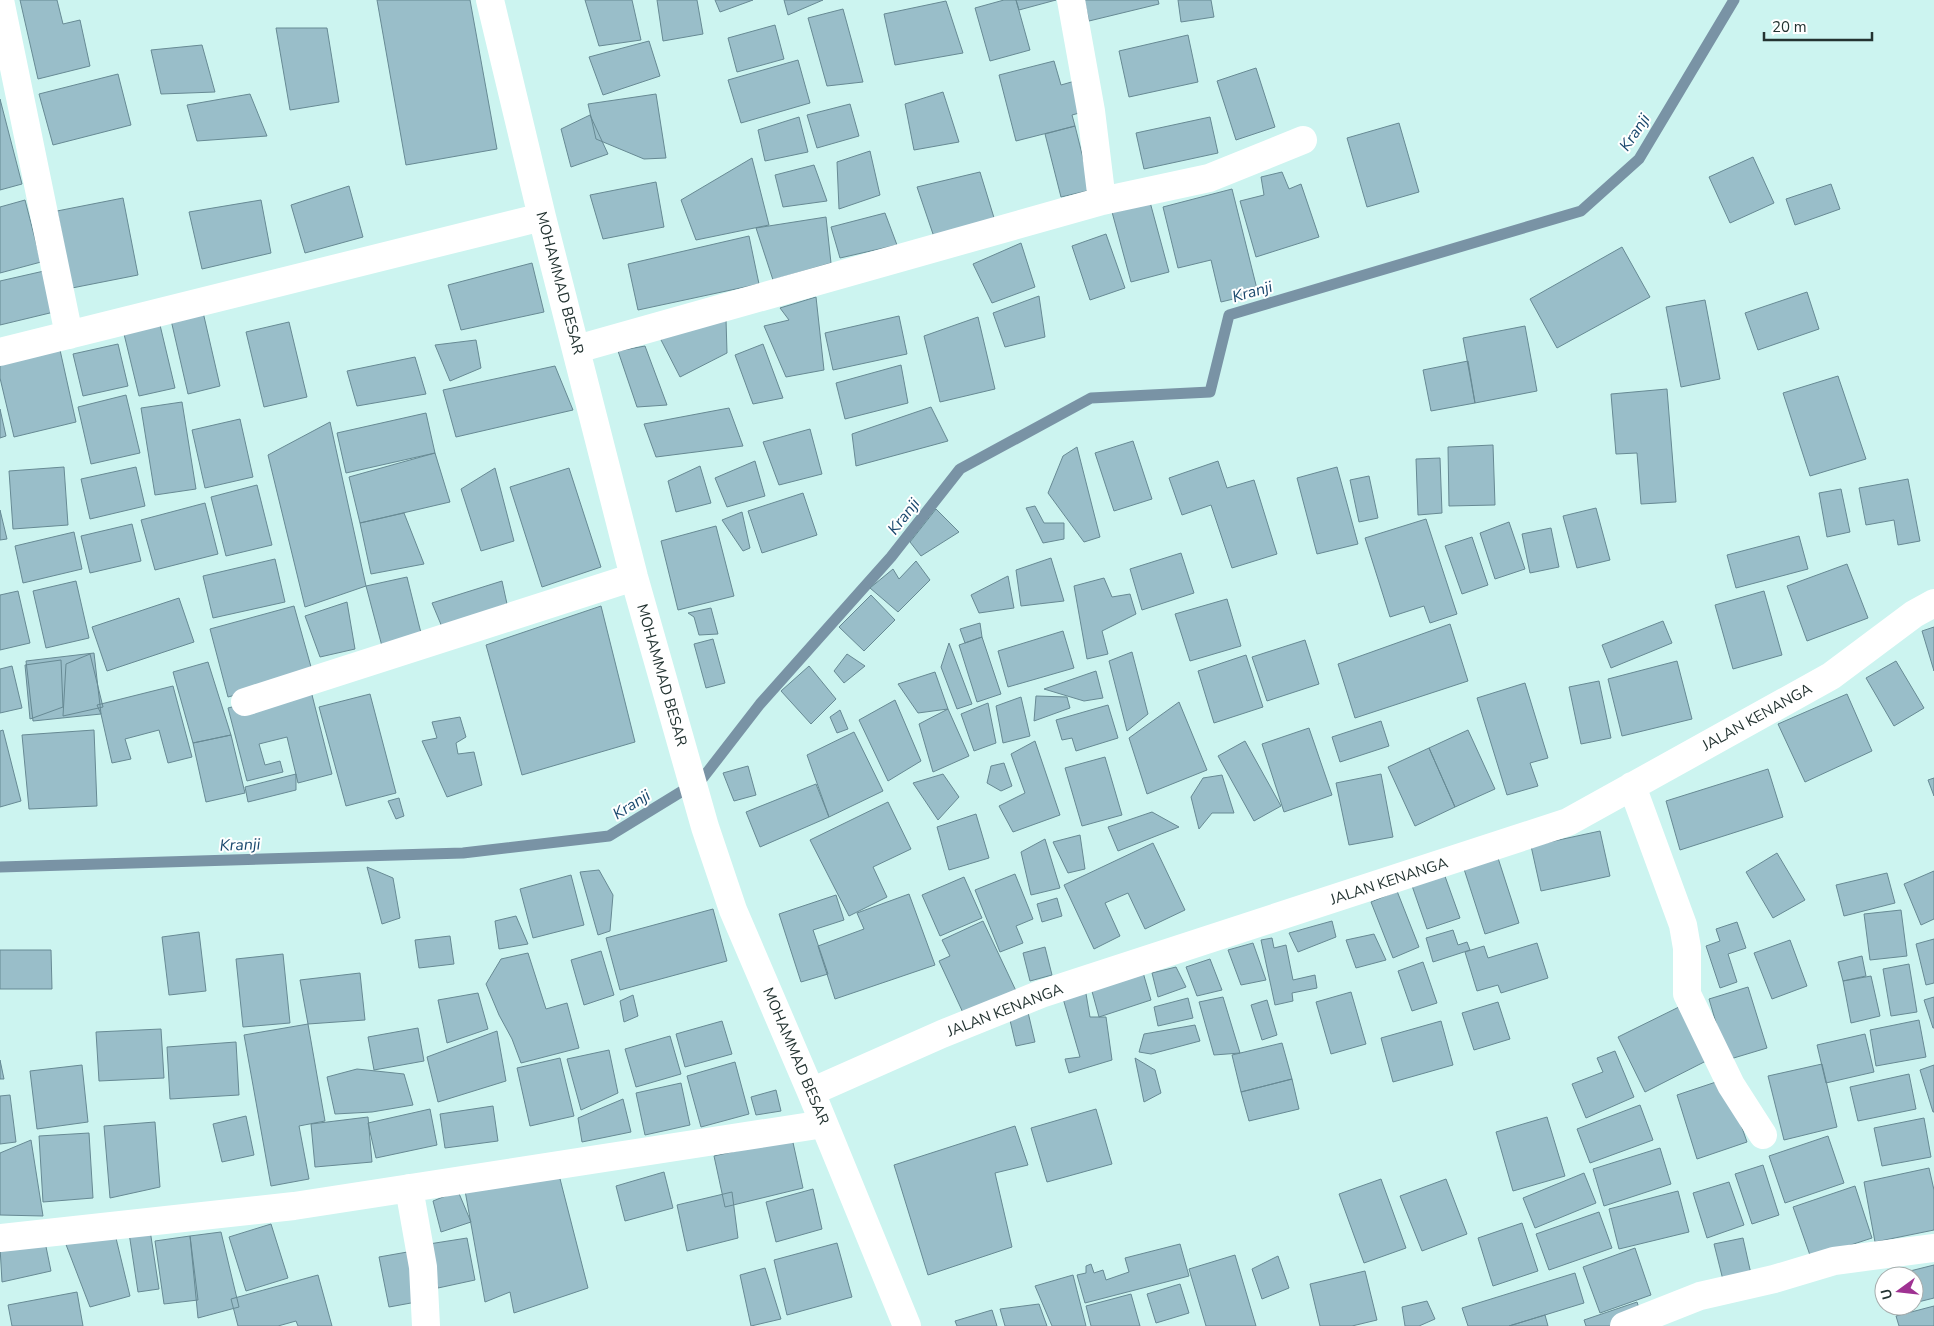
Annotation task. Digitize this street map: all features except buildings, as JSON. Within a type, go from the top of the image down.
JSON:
[{"type":"street","points":[[0,0],[69,335]]},
{"type":"street","name":"MOHAMMAD BESAR","points":[[490,0],[542,217],[634,577],[705,827],[733,910],[811,1092],[907,1326]]},
{"type":"street","points":[[1071,0],[1091,111],[1102,201]]},
{"type":"street","points":[[577,349],[1102,201],[1209,178],[1303,140]]},
{"type":"street","points":[[0,352],[542,217]]},
{"type":"street","points":[[245,702],[634,577]]},
{"type":"street","name":"JALAN KENANGA","points":[[811,1092],[942,1034],[1041,994],[1568,822],[1831,676],[1914,614],[1934,603]]},
{"type":"street","points":[[1632,786],[1683,925],[1687,948],[1687,994],[1731,1085],[1763,1135]]},
{"type":"street","points":[[0,1238],[294,1206],[824,1124]]},
{"type":"street","points":[[410,1188],[423,1267],[426,1326]]},
{"type":"street","points":[[1624,1326],[1700,1296],[1774,1279],[1834,1261],[1934,1248]]},
{"type":"waterway","name":"Kranji","points":[[0,867],[463,853],[609,836],[702,779],[760,704],[891,557],[960,469],[1091,398],[1210,392],[1229,315],[1581,211],[1639,159],[1734,0]]}]
